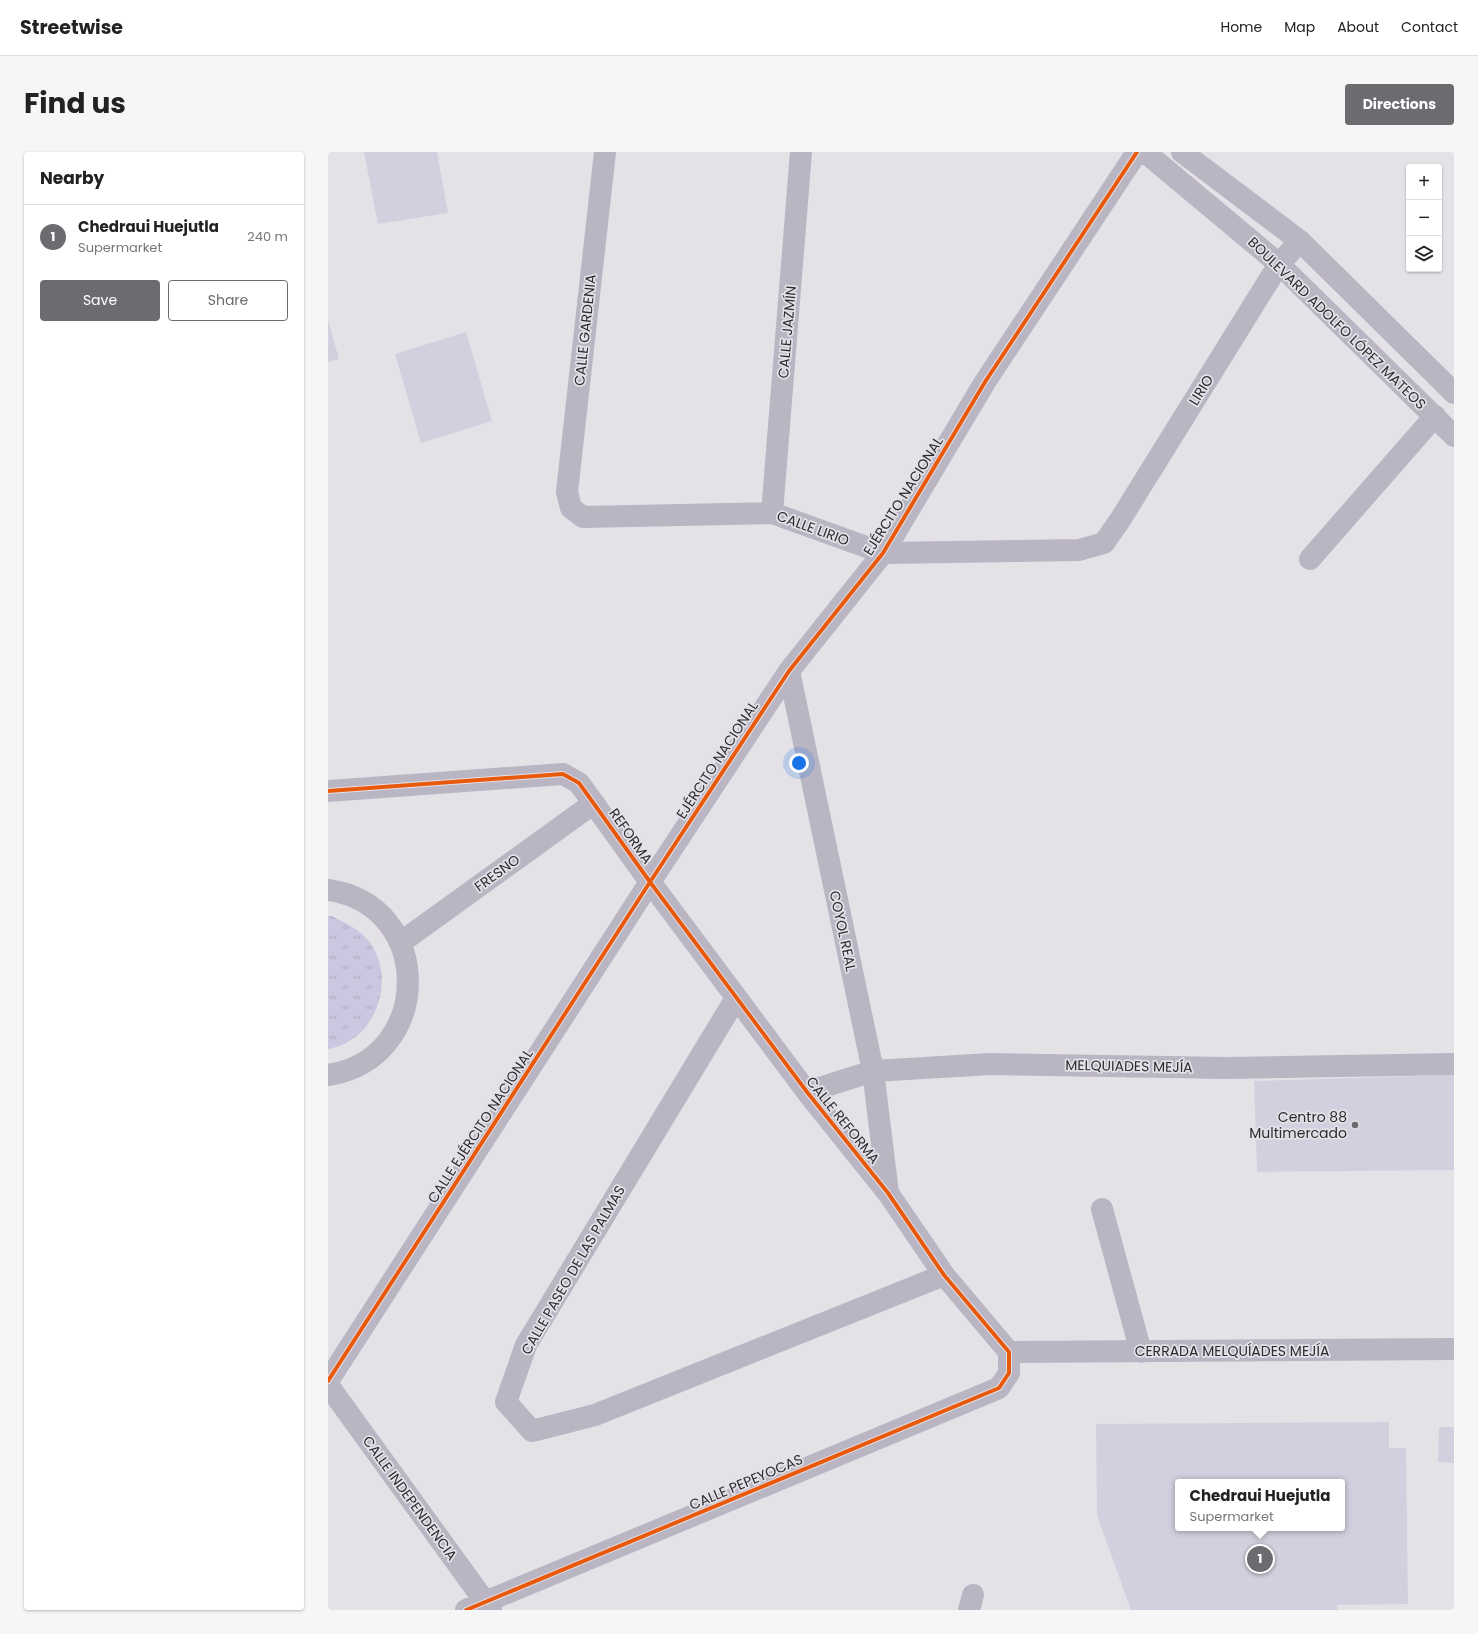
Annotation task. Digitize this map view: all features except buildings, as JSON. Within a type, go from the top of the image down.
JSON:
[{"type":"street","name":"CALLE GARDENIA","points":[[572,508],[567,492],[605,152]]},
{"type":"street","name":"CALLE JAZMÍN","points":[[772,513],[801,152]]},
{"type":"street","name":"EJÉRCITO NACIONAL","points":[[650,882],[789,671],[883,553],[985,382],[1137,152]]},
{"type":"street","name":"BOULEVARD ADOLFO LÓPEZ MATEOS","points":[[1145,152],[1279,264],[1454,436]]},
{"type":"street","name":"BOULEVARD ADOLFO LÓPEZ MATEOS","points":[[1182,152],[1300,240],[1454,393]]},
{"type":"street","name":"LIRIO","points":[[1104,543],[1279,264],[1300,240]]},
{"type":"street","points":[[1310,559],[1434,416]]},
{"type":"street","name":"CALLE LIRIO","points":[[572,508],[583,517],[772,513],[883,553],[1079,550],[1104,543]]},
{"type":"street","name":"COYOL REAL","points":[[789,671],[873,1071],[888,1193]]},
{"type":"street","name":"REFORMA","points":[[328,791],[563,774],[578,784],[594,803],[650,882]]},
{"type":"street","name":"FRESNO","points":[[400,944],[594,803]]},
{"type":"street","name":"CALLE REFORMA","points":[[650,882],[807,1092],[888,1193],[944,1275],[1009,1363]]},
{"type":"street","name":"CALLE EJÉRCITO NACIONAL","points":[[328,1381],[650,882]]},
{"type":"street","points":[[328,890],[337,891],[355,898],[371,907],[391,928],[400,944],[406,960],[409,978],[408,996],[404,1012],[398,1026],[383,1048],[364,1063],[348,1070],[328,1075]]},
{"type":"street","name":"CALLE PASEO DE LAS PALMAS","points":[[736,998],[526,1345],[506,1402],[532,1430],[595,1415],[944,1275]]},
{"type":"street","name":"MELQUIADES MEJÍA","points":[[807,1092],[873,1071],[991,1064],[1226,1068],[1454,1064]]},
{"type":"street","points":[[1102,1209],[1141,1352]]},
{"type":"street","name":"CERRADA MELQUÍADES MEJÍA","points":[[1009,1363],[1141,1352],[1454,1350]]},
{"type":"street","name":"CALLE PEPEYOCAS","points":[[481,1607],[999,1388],[1009,1363]]},
{"type":"street","name":"CALLE INDEPENDENCIA","points":[[328,1385],[481,1607]]},
{"type":"green space","points":[[328,916],[332,916],[351,926],[368,940],[377,955],[381,972],[381,989],[378,1005],[370,1021],[359,1034],[345,1044],[328,1049]]},
{"type":"cycle path","points":[[328,1381],[650,882],[789,671],[883,553],[985,382],[1137,152]]},
{"type":"cycle path","points":[[328,791],[563,774],[579,783],[650,882],[807,1092],[888,1193],[944,1275],[1009,1352],[1009,1373],[999,1388],[466,1610]]},
{"type":"place","name":"Centro 88 Multimercado","points":[[1355,1125]]},
{"type":"place","name":"Chedraui Huejutla","points":[[1260,1559]]}]
